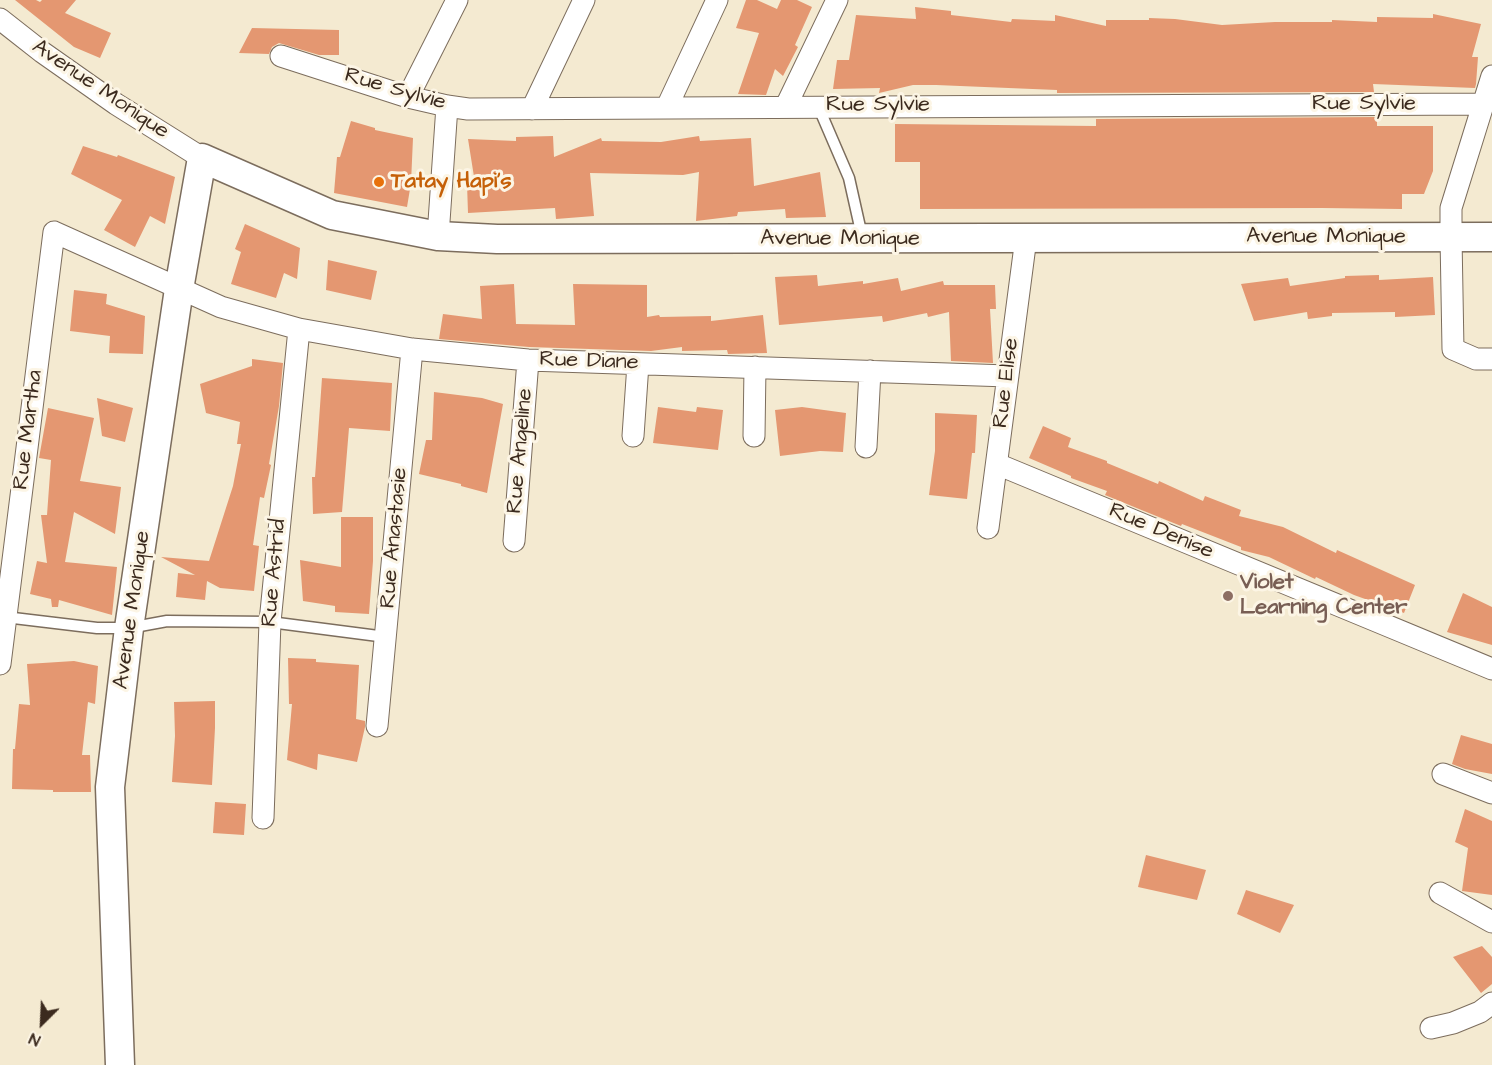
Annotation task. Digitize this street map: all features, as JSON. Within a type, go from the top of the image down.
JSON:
[{"type":"street","points":[[408,97],[458,0]]},
{"type":"street","points":[[532,109],[584,0]]},
{"type":"street","points":[[667,107],[717,0]]},
{"type":"street","points":[[786,106],[837,0]]},
{"type":"street","name":"Avenue Monique","points":[[0,19],[109,100],[202,158],[332,215],[438,236],[497,239],[1492,237]]},
{"type":"street","name":"Rue Sylvie","points":[[281,56],[408,97],[468,109],[1483,104]]},
{"type":"street","points":[[1492,76],[1452,208],[1451,237],[1453,349],[1476,359],[1492,359]]},
{"type":"street","points":[[438,236],[447,106]]},
{"type":"street","name":"Avenue Monique","points":[[120,1065],[110,787],[129,628],[179,288],[202,158]]},
{"type":"street","name":"Rue Diane","points":[[54,232],[221,307],[299,329],[412,349],[528,360],[1008,376]]},
{"type":"street","name":"Rue Martha","points":[[0,664],[54,232]]},
{"type":"street","name":"Rue Elise","points":[[988,528],[1026,238]]},
{"type":"street","name":"Rue Astrid","points":[[263,818],[270,622],[299,329]]},
{"type":"street","name":"Rue Anastasie","points":[[376,726],[412,349]]},
{"type":"street","name":"Rue Angeline","points":[[514,541],[528,360]]},
{"type":"street","points":[[633,436],[638,364]]},
{"type":"street","points":[[754,436],[755,368]]},
{"type":"street","points":[[866,447],[870,371]]},
{"type":"street","name":"Rue Denise","points":[[997,464],[1492,669]]},
{"type":"street","points":[[1443,774],[1492,793]]},
{"type":"street","points":[[1440,893],[1492,922]]},
{"type":"street","points":[[1431,1028],[1453,1023],[1480,1012],[1492,1003]]},
{"type":"lane","points":[[818,106],[849,178],[863,239]]},
{"type":"lane","points":[[5,617],[97,628],[129,628],[167,621],[270,622],[386,637]]},
{"type":"building","points":[[15,0],[40,2],[42,0],[76,0],[65,13],[111,33],[100,58],[74,47]]},
{"type":"building","points":[[746,0],[757,0],[777,9],[781,0],[797,0],[812,7],[795,45],[798,47],[783,76],[775,69],[766,95],[738,94],[759,33],[736,28]]},
{"type":"building","points":[[915,7],[951,11],[951,15],[1011,22],[1012,19],[1055,21],[1055,15],[1106,26],[1106,20],[1149,20],[1149,18],[1222,25],[1332,22],[1332,20],[1377,22],[1377,17],[1433,18],[1433,14],[1481,24],[1472,57],[1478,57],[1476,84],[1475,88],[1373,84],[1374,92],[1057,93],[1057,90],[936,85],[913,85],[879,93],[880,88],[833,89],[837,60],[849,60],[856,15],[916,19]]},
{"type":"building","points":[[252,28],[339,30],[339,55],[319,55],[279,43],[272,47],[269,54],[239,53]]},
{"type":"building","points":[[1377,117],[1377,126],[1433,126],[1433,171],[1424,194],[1402,194],[1402,209],[920,209],[920,162],[895,162],[895,124],[1096,126],[1096,119]]},
{"type":"building","points":[[351,121],[375,128],[375,130],[413,138],[411,183],[407,207],[334,193],[337,157],[340,157]]},
{"type":"building","points":[[553,136],[554,157],[601,138],[602,141],[661,142],[699,136],[700,141],[751,138],[754,186],[820,172],[826,217],[786,218],[785,209],[738,212],[737,216],[696,221],[699,172],[683,175],[590,173],[594,216],[556,219],[555,208],[468,213],[467,184],[475,183],[468,139],[516,141],[516,137]]},
{"type":"building","points":[[83,146],[117,157],[118,155],[175,177],[165,224],[150,216],[135,247],[104,230],[122,200],[71,174]]},
{"type":"building","points":[[245,224],[300,248],[297,279],[284,273],[276,298],[231,284],[241,252],[235,249]]},
{"type":"building","points":[[328,260],[377,271],[371,300],[326,290]]},
{"type":"building","points":[[817,275],[818,286],[863,281],[863,284],[898,278],[901,291],[943,281],[944,285],[995,285],[996,309],[990,309],[993,363],[951,361],[949,312],[928,317],[927,313],[883,322],[882,316],[779,325],[775,277]]},
{"type":"building","points":[[1379,275],[1379,280],[1433,277],[1435,315],[1395,317],[1395,312],[1332,313],[1332,316],[1308,319],[1307,312],[1254,321],[1241,284],[1288,278],[1290,286],[1345,278],[1345,276]]},
{"type":"building","points":[[514,284],[516,324],[575,325],[573,284],[647,285],[647,317],[659,315],[660,317],[711,316],[711,321],[763,315],[767,353],[728,354],[727,350],[682,351],[682,347],[651,351],[529,347],[439,339],[443,314],[482,319],[480,286]]},
{"type":"building","points":[[74,290],[107,294],[106,304],[145,316],[143,354],[109,353],[110,336],[70,331]]},
{"type":"building","points":[[252,359],[283,363],[279,406],[269,464],[271,465],[264,498],[260,497],[253,545],[259,546],[254,591],[220,588],[207,581],[205,600],[176,597],[178,573],[195,575],[161,557],[209,561],[233,486],[241,444],[237,444],[240,422],[206,413],[200,384],[252,366]]},
{"type":"building","points":[[322,378],[392,383],[390,431],[349,428],[342,512],[313,514],[312,477],[315,477]]},
{"type":"building","points":[[434,392],[482,398],[503,404],[487,493],[419,474],[426,440],[432,440]]},
{"type":"building","points":[[97,398],[133,408],[125,442],[102,436]]},
{"type":"building","points":[[658,407],[696,412],[697,407],[723,410],[718,450],[653,443]]},
{"type":"building","points":[[802,407],[846,413],[843,452],[820,451],[780,456],[775,410]]},
{"type":"building","points":[[48,408],[94,418],[80,481],[121,487],[115,534],[74,512],[65,562],[117,567],[112,615],[59,600],[58,607],[52,607],[51,599],[30,594],[37,561],[47,563],[41,515],[47,515],[51,460],[39,458]]},
{"type":"building","points":[[935,413],[977,415],[975,453],[972,453],[967,499],[929,495],[935,451]]},
{"type":"building","points":[[1043,426],[1071,438],[1068,447],[1107,461],[1107,463],[1158,484],[1159,481],[1203,501],[1205,496],[1241,510],[1239,516],[1283,527],[1336,553],[1337,550],[1415,585],[1404,613],[1354,595],[1316,577],[1315,579],[1269,557],[1241,550],[1241,547],[1182,524],[1181,526],[1105,495],[1107,491],[1071,478],[1071,476],[1029,458]]},
{"type":"building","points":[[341,517],[373,517],[373,561],[369,614],[335,612],[335,606],[303,601],[300,560],[341,567]]},
{"type":"building","points":[[1463,593],[1492,607],[1492,645],[1447,632]]},
{"type":"building","points":[[288,658],[359,665],[356,719],[365,721],[365,727],[357,762],[318,754],[317,770],[287,760],[292,704],[289,704]]},
{"type":"building","points":[[74,661],[98,666],[95,704],[88,702],[82,755],[90,755],[91,792],[12,789],[13,749],[15,749],[19,704],[30,705],[27,664]]},
{"type":"building","points":[[215,701],[212,785],[172,782],[175,736],[174,702]]},
{"type":"building","points":[[1461,735],[1492,744],[1492,774],[1452,764]]},
{"type":"building","points":[[215,802],[246,804],[244,835],[213,833]]},
{"type":"building","points":[[1465,809],[1492,821],[1492,895],[1462,891],[1468,848],[1455,842]]},
{"type":"building","points":[[1146,855],[1206,870],[1197,900],[1138,887]]},
{"type":"building","points":[[1246,890],[1294,905],[1280,933],[1237,914]]},
{"type":"building","points":[[1482,946],[1492,957],[1492,984],[1481,993],[1453,957]]},
{"type":"place","name":"Tatay Hapi's","points":[[379,182]]},
{"type":"place","name":"Violet Learning Center","points":[[1228,596]]}]
